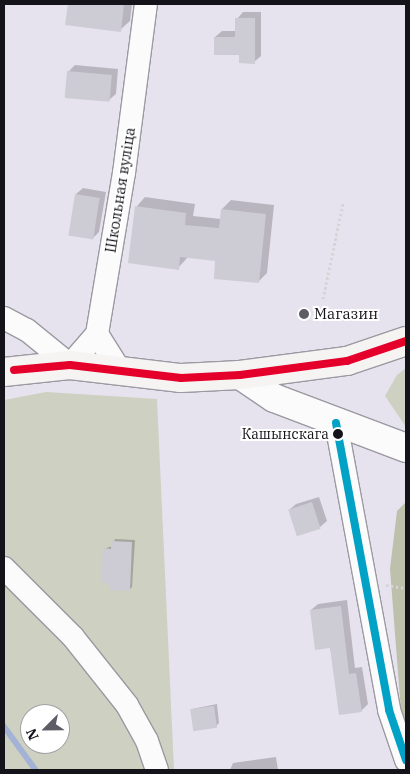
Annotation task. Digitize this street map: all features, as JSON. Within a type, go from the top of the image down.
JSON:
[{"type":"main road","points":[[4,372],[70,365],[180,378],[240,375],[347,361],[406,341]]},
{"type":"street","name":"Школьная вуліца","points":[[97,334],[124,173],[146,4]]},
{"type":"street","points":[[4,318],[27,330],[70,365],[97,334],[121,372]]},
{"type":"street","points":[[240,375],[274,398],[406,448]]},
{"type":"street","points":[[336,423],[389,710],[406,760]]},
{"type":"street","points":[[4,568],[73,637],[127,705],[147,741],[157,770]]},
{"type":"path","points":[[323,299],[343,203]]},
{"type":"shaded area","points":[[406,368],[406,427],[385,396],[397,375]]},
{"type":"shaded area","points":[[46,392],[157,399],[174,770],[4,770],[4,400]]},
{"type":"green space","points":[[406,502],[406,724],[401,711],[390,569],[397,511]]},
{"type":"building","points":[[68,4],[124,4],[121,32],[65,25]]},
{"type":"building","points":[[235,18],[255,18],[255,64],[239,63],[239,55],[214,55],[214,37],[235,37]]},
{"type":"building","points":[[67,71],[112,75],[109,102],[65,98]]},
{"type":"building","points":[[75,194],[100,198],[93,239],[68,235]]},
{"type":"building","points":[[135,206],[186,213],[185,225],[219,228],[221,209],[266,214],[259,283],[214,279],[215,261],[180,257],[179,270],[128,263]]},
{"type":"building","points":[[312,502],[321,529],[297,536],[288,510]]},
{"type":"building","points":[[111,541],[132,542],[130,591],[109,590],[109,583],[101,583],[103,548],[111,549]]},
{"type":"building","points":[[341,606],[349,674],[356,673],[362,712],[339,715],[330,648],[315,650],[310,610]]},
{"type":"building","points":[[214,706],[217,728],[193,731],[190,709]]},
{"type":"waterway","points":[[4,726],[36,770]]},
{"type":"transit line","points":[[14,370],[70,365],[181,378],[240,375],[347,361],[406,341]]},
{"type":"transit line","points":[[336,423],[389,710],[406,760]]},
{"type":"place","name":"Магазин","points":[[304,314]]},
{"type":"place","name":"Кашынскага","points":[[338,434]]}]
